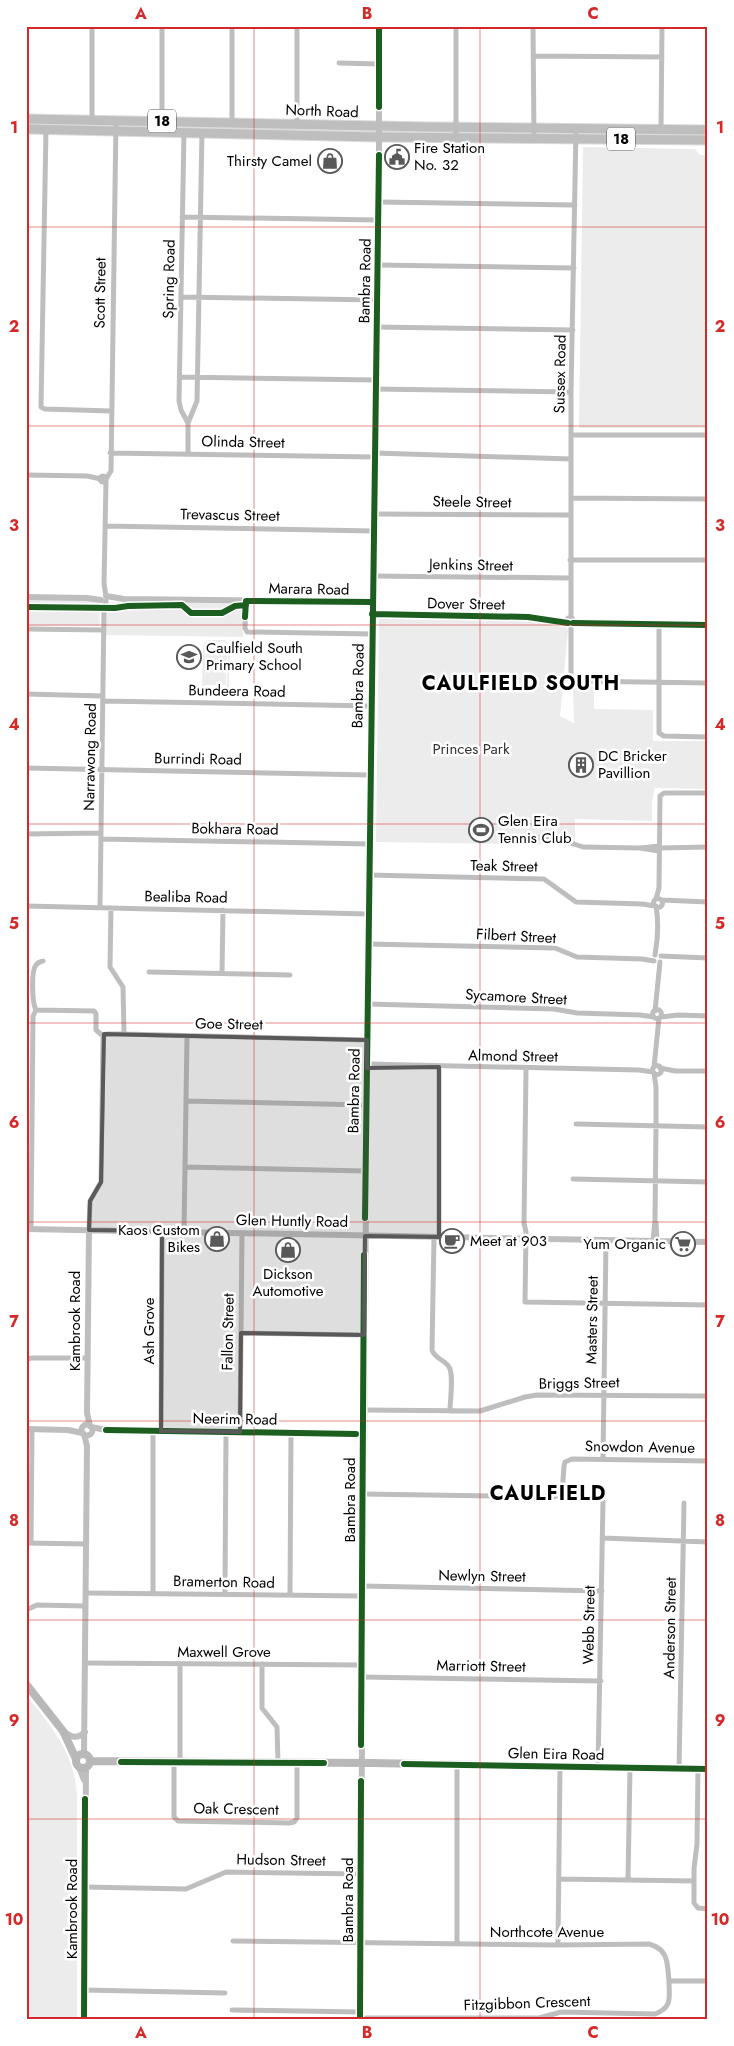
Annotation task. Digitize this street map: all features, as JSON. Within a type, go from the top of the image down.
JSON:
[{"type":"highway","name":"North Road","points":[[26,119],[456,127],[533,133],[708,140]]},
{"type":"highway","points":[[420,137],[421,127]]},
{"type":"highway","name":"North Road","points":[[26,129],[379,137],[456,137],[533,133]]},
{"type":"highway","name":"North Road","points":[[576,134],[708,130]]},
{"type":"main road","points":[[26,1684],[63,1730],[83,1760]]},
{"type":"main road","name":"Glen Eira Road","points":[[83,1760],[708,1769]]},
{"type":"street","points":[[92,26],[92,120]]},
{"type":"street","points":[[162,26],[162,121]]},
{"type":"street","points":[[232,26],[232,123]]},
{"type":"street","points":[[297,26],[297,135]]},
{"type":"street","name":"Bambra Road","points":[[360,2016],[364,1236],[379,26]]},
{"type":"street","points":[[456,26],[456,137]]},
{"type":"street","points":[[532,26],[533,133]]},
{"type":"street","points":[[661,130],[662,26]]},
{"type":"street","points":[[533,56],[662,56]]},
{"type":"street","points":[[339,63],[379,64]]},
{"type":"street","name":"Scott Street","points":[[104,479],[110,467],[116,120]]},
{"type":"street","points":[[46,129],[42,408],[111,411]]},
{"type":"street","name":"Spring Road","points":[[184,132],[180,406],[188,424]]},
{"type":"street","name":"Spring Road","points":[[188,454],[188,424],[196,405],[198,378],[202,132]]},
{"type":"street","name":"Sussex Road","points":[[576,134],[570,560],[572,679],[577,681],[659,682]]},
{"type":"street","points":[[378,202],[575,205]]},
{"type":"street","points":[[182,217],[378,220]]},
{"type":"street","points":[[377,265],[574,268]]},
{"type":"street","points":[[181,297],[377,300]]},
{"type":"street","points":[[376,327],[573,330]]},
{"type":"street","points":[[180,377],[376,380]]},
{"type":"street","points":[[375,390],[572,392]]},
{"type":"street","points":[[572,435],[708,435]]},
{"type":"street","name":"Olinda Street","points":[[110,453],[571,459]]},
{"type":"street","points":[[26,475],[87,476],[104,479]]},
{"type":"street","name":"Narrawong Road","points":[[100,907],[104,479]]},
{"type":"street","points":[[571,498],[708,498]]},
{"type":"street","name":"Steele Street","points":[[374,514],[571,515]]},
{"type":"street","name":"Trevascus Street","points":[[104,526],[373,530]]},
{"type":"street","points":[[570,560],[708,560]]},
{"type":"street","name":"Jenkins Street","points":[[372,576],[570,578]]},
{"type":"street","name":"Marara Road","points":[[26,597],[372,602]]},
{"type":"street","points":[[246,601],[245,628],[248,632],[372,634]]},
{"type":"street","name":"Dover Street","points":[[372,614],[708,625]]},
{"type":"street","points":[[659,624],[659,734],[664,736],[708,737]]},
{"type":"street","points":[[26,629],[103,630]]},
{"type":"street","points":[[659,682],[708,683]]},
{"type":"street","name":"Bundeera Road","points":[[26,694],[371,706]]},
{"type":"street","name":"Burrindi Road","points":[[26,768],[370,775]]},
{"type":"street","points":[[655,1241],[658,888],[661,794],[664,792],[708,793]]},
{"type":"street","name":"Bokhara Road","points":[[26,834],[369,844]]},
{"type":"street","points":[[509,837],[559,838],[583,847],[708,847]]},
{"type":"street","name":"Teak Street","points":[[368,876],[544,879],[576,902],[642,904],[708,902]]},
{"type":"street","name":"Bealiba Road","points":[[26,906],[368,912]]},
{"type":"street","points":[[111,908],[110,967],[124,987],[124,1034]]},
{"type":"street","points":[[222,973],[223,910]]},
{"type":"street","name":"Filbert Street","points":[[367,945],[551,948],[577,957],[642,959],[708,958]]},
{"type":"street","points":[[36,1010],[33,1004],[34,970],[36,964],[42,960]]},
{"type":"street","points":[[150,972],[290,975]]},
{"type":"street","name":"Sycamore Street","points":[[367,1006],[549,1008],[584,1014],[708,1016]]},
{"type":"street","points":[[36,1010],[92,1010],[96,1013],[98,1033],[103,1036],[101,1182],[90,1201],[88,1230]]},
{"type":"street","points":[[29,1229],[33,1098],[33,1016],[36,1010]]},
{"type":"street","name":"Goe Street","points":[[103,1036],[107,1034],[124,1034],[367,1040]]},
{"type":"street","points":[[184,1232],[186,1036]]},
{"type":"street","name":"Almond Street","points":[[367,1066],[708,1071]]},
{"type":"street","points":[[439,1067],[432,1346],[434,1355],[446,1364],[450,1370],[450,1411]]},
{"type":"street","points":[[526,1068],[525,1302],[708,1305]]},
{"type":"street","points":[[26,1098],[33,1098]]},
{"type":"street","points":[[186,1102],[366,1105]]},
{"type":"street","points":[[576,1124],[708,1126]]},
{"type":"street","points":[[185,1167],[365,1170]]},
{"type":"street","points":[[573,1179],[708,1182]]},
{"type":"street","name":"Glen Huntly Road","points":[[29,1229],[708,1242]]},
{"type":"street","name":"Kambrook Road","points":[[84,2020],[85,1783],[83,1760],[86,1663],[88,1230]]},
{"type":"street","name":"Ash Grove","points":[[161,1431],[162,1231]]},
{"type":"street","name":"Fallon Street","points":[[240,1432],[242,1233]]},
{"type":"street","name":"Masters Street","points":[[603,1459],[606,1240]]},
{"type":"street","points":[[241,1333],[364,1335]]},
{"type":"street","points":[[26,1360],[31,1358],[88,1358]]},
{"type":"street","name":"Briggs Street","points":[[363,1410],[480,1411],[537,1395],[708,1396]]},
{"type":"street","points":[[29,1429],[29,1543],[86,1544]]},
{"type":"street","name":"Neerim Road","points":[[29,1429],[363,1434]]},
{"type":"street","points":[[153,1431],[153,1593]]},
{"type":"street","points":[[225,1594],[226,1432]]},
{"type":"street","points":[[290,1432],[290,1595]]},
{"type":"street","name":"Snowdon Avenue","points":[[363,1494],[559,1496],[564,1490],[566,1462],[572,1459],[708,1461]]},
{"type":"street","name":"Webb Street","points":[[600,1767],[603,1500]]},
{"type":"street","name":"Anderson Street","points":[[681,1769],[684,1503]]},
{"type":"street","points":[[602,1540],[708,1542]]},
{"type":"street","name":"Newlyn Street","points":[[362,1586],[602,1591]]},
{"type":"street","name":"Bramerton Road","points":[[86,1593],[362,1596]]},
{"type":"street","points":[[26,1610],[37,1605],[86,1606]]},
{"type":"street","name":"Maxwell Grove","points":[[86,1663],[362,1665]]},
{"type":"street","points":[[177,1762],[180,1664]]},
{"type":"street","points":[[262,1664],[262,1705],[265,1714],[277,1727],[278,1763]]},
{"type":"street","name":"Marriott Street","points":[[362,1677],[601,1680]]},
{"type":"street","points":[[63,1730],[75,1738],[85,1732]]},
{"type":"street","name":"Oak Crescent","points":[[177,1762],[174,1817],[178,1821],[289,1822],[294,1822],[297,1818],[297,1763]]},
{"type":"street","points":[[457,1765],[457,1944]]},
{"type":"street","points":[[558,1946],[560,1767]]},
{"type":"street","points":[[628,1880],[630,1768]]},
{"type":"street","points":[[698,1769],[697,1844],[694,1881],[695,1906],[708,1908]]},
{"type":"street","name":"Hudson Street","points":[[85,1887],[186,1889],[226,1872],[360,1874]]},
{"type":"street","points":[[559,1879],[694,1881]]},
{"type":"street","name":"Northcote Avenue","points":[[233,1941],[558,1946],[648,1944],[659,1948],[667,1960],[669,1981]]},
{"type":"street","points":[[669,1981],[708,1982]]},
{"type":"street","name":"Fitzgibbon Crescent","points":[[232,2010],[360,2016],[491,2019],[539,2018],[561,2012],[655,2014],[663,2010],[669,2003],[669,1981]]},
{"type":"street","points":[[84,1990],[225,1993]]},
{"type":"highlighted area","points":[[104,1034],[367,1040],[367,1068],[439,1067],[439,1237],[365,1236],[364,1335],[241,1333],[240,1432],[161,1431],[162,1231],[89,1230],[90,1201],[101,1182]]},
{"type":"green space","points":[[583,147],[695,149],[699,154],[708,157],[708,428],[579,428]]},
{"type":"green space","points":[[26,599],[93,600],[99,602],[100,626],[26,626]]},
{"type":"green space","points":[[109,602],[240,603],[243,607],[243,637],[106,635],[106,605]]},
{"type":"green space","name":"Princes Park","points":[[379,619],[528,620],[566,625],[568,630],[560,716],[574,723],[573,686],[594,687],[594,709],[653,710],[653,741],[708,741],[708,789],[655,788],[652,802],[652,821],[575,819],[575,848],[567,845],[376,842]]},
{"type":"green space","points":[[209,640],[225,640],[230,646],[229,688],[223,694],[208,693],[202,687],[204,643]],"holes":[[[210,642],[224,642],[228,647],[227,685],[222,691],[209,691],[205,686],[205,649]]]},
{"type":"green space","points":[[206,648],[227,648],[226,685],[205,685]]},
{"type":"green space","points":[[26,1695],[45,1718],[60,1741],[75,1780],[77,1795],[77,2020],[26,2020]]},
{"type":"tram line","points":[[26,1230],[708,1243]]},
{"type":"cycle path","points":[[379,26],[379,107]]},
{"type":"cycle path","points":[[365,1218],[379,155]]},
{"type":"cycle path","points":[[245,617],[246,601],[372,602]]},
{"type":"cycle path","points":[[26,607],[115,608],[182,605],[191,613],[222,613],[235,606],[246,605]]},
{"type":"cycle path","points":[[372,614],[528,617],[568,623]]},
{"type":"cycle path","points":[[573,623],[708,625]]},
{"type":"cycle path","points":[[361,1745],[364,1255]]},
{"type":"cycle path","points":[[106,1430],[356,1434]]},
{"type":"cycle path","points":[[121,1762],[324,1763]]},
{"type":"cycle path","points":[[404,1764],[708,1769]]},
{"type":"cycle path","points":[[360,2020],[361,1781]]},
{"type":"cycle path","points":[[84,2020],[85,1799]]},
{"type":"place","name":"Fire Station No. 32","points":[[397,157]]},
{"type":"place","name":"Thirsty Camel","points":[[330,161]]},
{"type":"place","name":"Caulfield South Primary School","points":[[189,657]]},
{"type":"place","name":"DC Bricker Pavillion","points":[[581,765]]},
{"type":"place","name":"Glen Eira Tennis Club","points":[[481,830]]},
{"type":"place","name":"Kaos Custom Bikes","points":[[217,1239]]},
{"type":"place","name":"Meet at 903","points":[[452,1241]]},
{"type":"place","name":"Yum Organic","points":[[683,1244]]},
{"type":"place","name":"Dickson Automotive","points":[[288,1250]]},
{"type":"district","name":"CAULFIELD SOUTH","points":[[521,683]]},
{"type":"district","name":"CAULFIELD","points":[[548,1493]]}]
